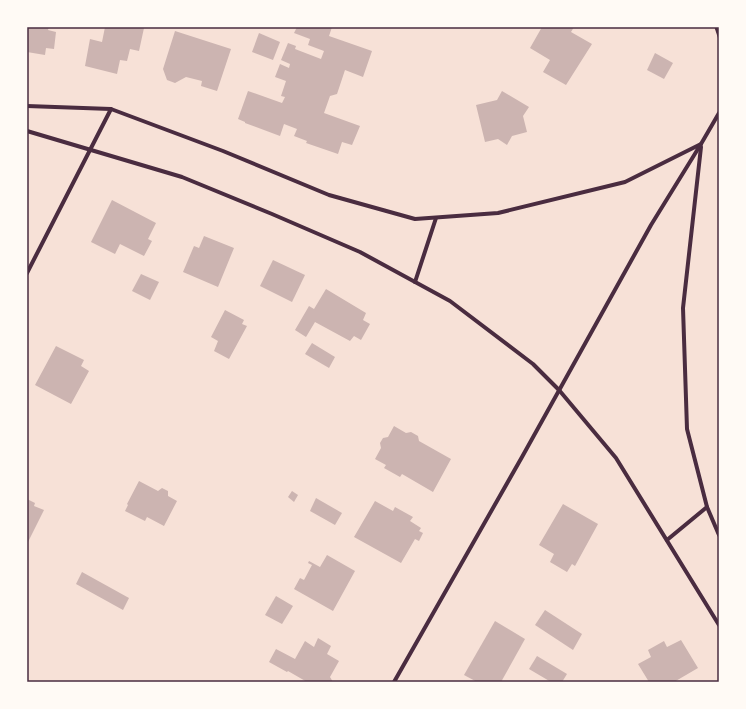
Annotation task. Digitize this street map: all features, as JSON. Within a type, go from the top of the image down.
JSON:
[{"type":"street","points":[[27,106],[111,109],[223,151],[329,195],[415,219],[498,213],[625,182],[701,144]]},
{"type":"street","points":[[27,273],[111,109]]},
{"type":"street","points":[[394,682],[651,225],[719,113]]},
{"type":"street","points":[[27,131],[182,177],[360,252],[450,301],[533,364],[559,390],[616,458],[719,625]]},
{"type":"street","points":[[701,144],[683,308],[688,429],[707,507],[719,535]]},
{"type":"street","points":[[414,282],[436,218]]},
{"type":"street","points":[[667,540],[707,507]]},
{"type":"path","points":[[717,27],[719,37]]},
{"type":"building","points":[[27,27],[49,27],[48,30],[56,32],[54,49],[46,48],[45,55],[27,52]]},
{"type":"building","points":[[105,27],[144,28],[139,51],[130,49],[127,61],[120,60],[117,74],[85,66],[90,39],[102,42]]},
{"type":"building","points":[[297,27],[332,27],[329,36],[372,51],[363,77],[345,70],[337,94],[330,96],[324,113],[360,126],[352,145],[342,142],[338,154],[306,143],[307,141],[294,136],[297,129],[284,124],[280,136],[238,119],[248,91],[282,103],[285,97],[281,96],[286,81],[275,77],[280,64],[289,68],[290,64],[281,60],[288,43],[296,46],[295,49],[321,59],[324,51],[308,45],[310,39],[294,33]]},
{"type":"building","points":[[542,27],[574,27],[571,32],[592,44],[566,85],[543,72],[550,60],[530,48]]},
{"type":"building","points":[[175,31],[231,49],[217,91],[201,86],[202,81],[186,77],[175,83],[167,80],[163,69]]},
{"type":"building","points":[[259,33],[280,42],[273,60],[252,52]]},
{"type":"building","points":[[655,53],[673,63],[664,79],[647,70]]},
{"type":"building","points":[[502,91],[529,107],[523,116],[527,132],[512,136],[507,145],[498,139],[485,142],[476,105],[497,100]]},
{"type":"building","points":[[112,200],[156,223],[148,239],[152,241],[144,256],[120,244],[115,254],[91,242]]},
{"type":"building","points":[[204,236],[234,248],[218,287],[183,272],[194,246],[199,248]]},
{"type":"building","points":[[273,260],[305,275],[292,302],[260,286]]},
{"type":"building","points":[[141,274],[159,282],[150,300],[132,291]]},
{"type":"building","points":[[326,289],[366,313],[363,320],[370,324],[361,340],[354,336],[350,341],[315,322],[306,337],[295,330],[309,306],[314,309]]},
{"type":"building","points":[[225,310],[244,320],[242,324],[247,326],[229,359],[214,351],[218,341],[211,337]]},
{"type":"building","points":[[312,343],[335,357],[329,368],[305,354]]},
{"type":"building","points":[[56,346],[84,360],[81,366],[89,371],[71,404],[35,385]]},
{"type":"building","points":[[394,426],[406,433],[411,432],[418,436],[419,441],[451,459],[433,492],[402,474],[400,477],[384,468],[386,465],[375,459],[381,448],[380,443],[383,438],[388,437]]},
{"type":"building","points":[[139,481],[158,491],[162,488],[168,491],[168,496],[177,501],[164,526],[147,517],[145,521],[125,511]]},
{"type":"building","points":[[292,491],[298,495],[294,502],[288,497]]},
{"type":"building","points":[[316,498],[342,513],[335,525],[310,511]]},
{"type":"building","points":[[27,499],[35,503],[34,506],[44,510],[27,544]]},
{"type":"building","points":[[375,501],[393,511],[395,507],[413,517],[410,521],[421,528],[419,531],[423,533],[419,541],[415,539],[401,563],[354,537]]},
{"type":"building","points":[[563,504],[598,524],[575,566],[572,564],[567,572],[550,562],[554,554],[539,545]]},
{"type":"building","points":[[327,555],[355,571],[333,611],[294,589],[300,578],[304,580],[312,565],[308,563],[309,561],[320,567]]},
{"type":"building","points":[[82,572],[129,598],[123,610],[76,584]]},
{"type":"building","points":[[276,596],[293,606],[282,624],[265,615]]},
{"type":"building","points":[[545,610],[582,634],[573,650],[535,625]]},
{"type":"building","points":[[495,621],[525,639],[501,682],[477,682],[464,675]]},
{"type":"building","points":[[318,638],[331,646],[327,654],[339,661],[330,677],[333,682],[307,682],[269,662],[276,649],[295,659],[305,641],[314,647]]},
{"type":"building","points":[[681,640],[698,668],[674,682],[649,682],[638,664],[651,657],[648,650],[664,641],[667,647]]},
{"type":"building","points":[[537,656],[567,674],[562,682],[551,682],[529,669]]}]
